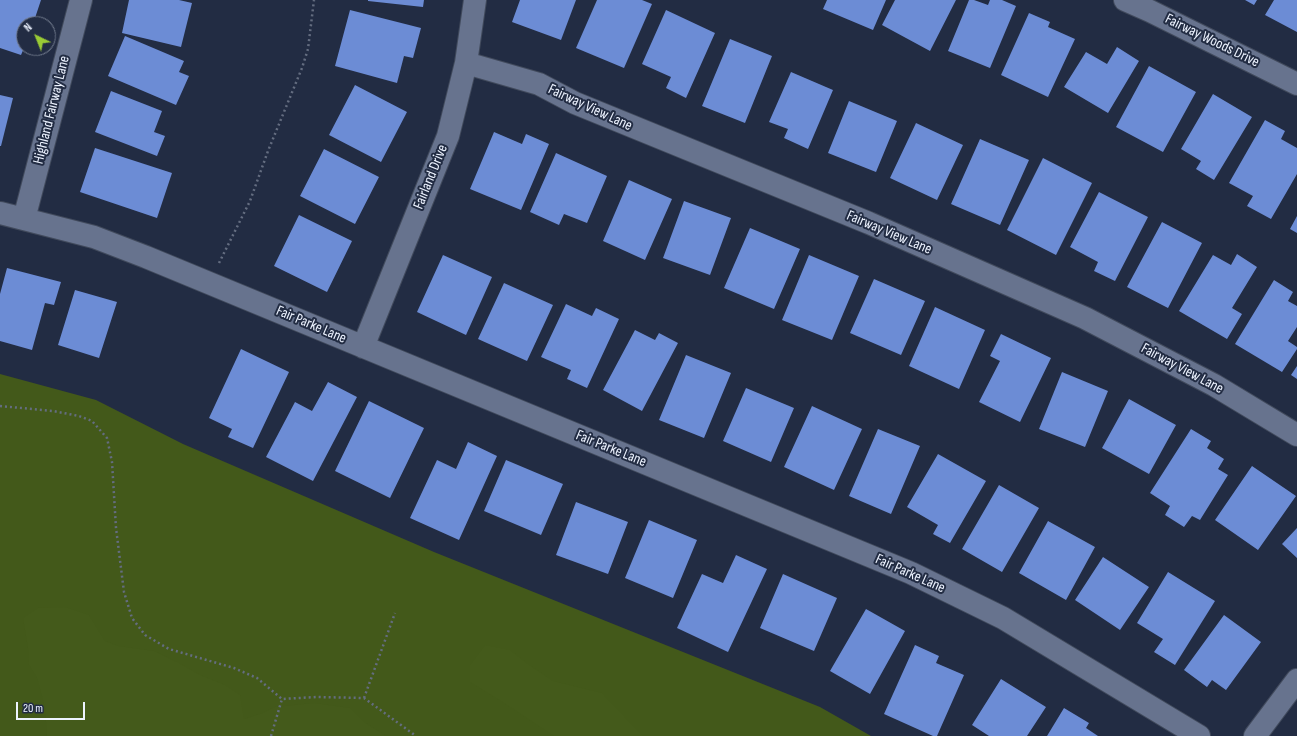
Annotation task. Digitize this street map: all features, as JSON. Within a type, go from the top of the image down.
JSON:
[{"type":"street","name":"Highland Fairway Lane","points":[[24,219],[80,0]]},
{"type":"street","name":"Fairland Drive","points":[[363,347],[448,136],[466,64],[475,0]]},
{"type":"street","name":"Fairway Woods Drive","points":[[1125,0],[1150,10],[1297,84]]},
{"type":"street","name":"Fairway View Lane","points":[[466,64],[539,84],[575,103],[868,223],[1085,318],[1214,385],[1297,435]]},
{"type":"street","name":"Fair Parke Lane","points":[[0,213],[94,237],[911,573],[1003,618],[1198,736]]},
{"type":"street","points":[[1255,736],[1297,680]]},
{"type":"path","points":[[211,284],[219,264],[250,201],[268,151],[302,68],[308,49],[314,0]]},
{"type":"path","points":[[0,406],[79,416],[92,421],[107,438],[112,462],[116,528],[124,592],[132,618],[145,635],[169,649],[234,668],[257,678],[282,699],[316,697],[364,698],[416,736]]},
{"type":"path","points":[[364,698],[395,613]]},
{"type":"path","points":[[271,736],[282,699]]},
{"type":"green space","points":[[0,374],[96,400],[183,444],[434,552],[820,707],[871,736],[0,736]]},
{"type":"green space","points":[[65,607],[89,615],[105,641],[118,646],[154,651],[200,675],[225,685],[240,695],[244,719],[275,707],[314,703],[350,708],[364,722],[386,736],[47,736],[45,708],[37,678],[29,665],[23,618],[38,608]]},
{"type":"green space","points":[[485,645],[510,650],[553,681],[602,693],[643,736],[554,736],[470,682],[470,665]]},
{"type":"building","points":[[0,0],[41,0],[36,16],[16,16],[16,53],[0,48]]},
{"type":"building","points":[[129,0],[179,0],[192,3],[181,47],[122,33]]},
{"type":"building","points":[[368,0],[424,0],[423,7]]},
{"type":"building","points":[[520,0],[576,0],[561,40],[512,22]]},
{"type":"building","points":[[597,0],[642,0],[652,4],[624,68],[576,48]]},
{"type":"building","points":[[827,0],[886,0],[873,30],[823,9]]},
{"type":"building","points":[[895,0],[956,0],[930,51],[882,25]]},
{"type":"building","points":[[969,0],[974,0],[988,5],[990,0],[1002,0],[1016,6],[990,68],[948,51]]},
{"type":"building","points":[[1245,0],[1257,0],[1254,5]]},
{"type":"building","points":[[1274,0],[1297,0],[1297,32],[1265,15]]},
{"type":"building","points":[[350,10],[421,28],[413,58],[404,56],[397,83],[335,66]]},
{"type":"building","points":[[666,10],[715,33],[686,98],[666,88],[671,77],[642,64]]},
{"type":"building","points":[[1029,13],[1050,22],[1048,27],[1075,39],[1048,97],[1001,75]]},
{"type":"building","points":[[125,36],[184,61],[179,72],[189,76],[176,105],[108,76]]},
{"type":"building","points":[[730,39],[772,56],[745,123],[702,106]]},
{"type":"building","points":[[1117,47],[1139,61],[1108,113],[1064,87],[1086,52],[1107,64]]},
{"type":"building","points":[[1149,66],[1196,92],[1163,152],[1116,127]]},
{"type":"building","points":[[791,72],[833,90],[808,149],[784,138],[788,129],[769,122]]},
{"type":"building","points":[[355,85],[407,112],[381,162],[329,135]]},
{"type":"building","points":[[111,91],[162,111],[154,132],[165,136],[157,156],[95,132]]},
{"type":"building","points":[[1213,94],[1252,117],[1214,180],[1196,169],[1201,161],[1181,149]]},
{"type":"building","points":[[0,95],[13,98],[1,146],[0,146]]},
{"type":"building","points":[[849,101],[897,121],[876,172],[828,153]]},
{"type":"building","points":[[1265,120],[1285,131],[1281,139],[1297,148],[1297,174],[1271,219],[1247,206],[1253,196],[1229,183]]},
{"type":"building","points":[[916,123],[963,145],[937,200],[890,178]]},
{"type":"building","points":[[494,132],[522,144],[526,134],[549,144],[521,210],[470,189]]},
{"type":"building","points":[[980,139],[1029,160],[1000,225],[951,204]]},
{"type":"building","points":[[95,148],[172,173],[157,218],[80,192]]},
{"type":"building","points":[[324,149],[379,177],[355,224],[300,196]]},
{"type":"building","points":[[556,153],[607,176],[587,223],[564,214],[559,225],[530,212]]},
{"type":"building","points":[[1043,158],[1092,183],[1056,255],[1007,230]]},
{"type":"building","points":[[629,180],[672,199],[645,260],[603,241]]},
{"type":"building","points":[[1099,192],[1148,217],[1115,281],[1094,271],[1098,262],[1070,247]]},
{"type":"building","points":[[684,201],[731,218],[710,275],[663,258]]},
{"type":"building","points":[[299,215],[352,241],[327,292],[274,266]]},
{"type":"building","points":[[1297,216],[1297,233],[1290,229]]},
{"type":"building","points":[[1162,222],[1202,243],[1168,308],[1127,287]]},
{"type":"building","points":[[750,228],[800,249],[774,309],[724,288]]},
{"type":"building","points":[[1237,254],[1257,267],[1232,308],[1242,314],[1227,339],[1179,311],[1213,255],[1231,265]]},
{"type":"building","points":[[443,255],[492,277],[466,335],[417,312]]},
{"type":"building","points":[[809,255],[859,276],[832,340],[782,320]]},
{"type":"building","points":[[7,268],[61,282],[54,305],[45,303],[32,350],[0,341],[0,294]]},
{"type":"building","points":[[874,279],[925,301],[901,355],[850,333]]},
{"type":"building","points":[[1274,280],[1293,292],[1288,301],[1297,306],[1297,327],[1288,341],[1297,347],[1297,349],[1282,372],[1235,344]]},
{"type":"building","points":[[504,283],[553,305],[527,361],[478,339]]},
{"type":"building","points":[[75,290],[117,302],[99,358],[58,345]]},
{"type":"building","points":[[566,304],[592,316],[596,308],[619,319],[587,388],[567,379],[571,370],[541,357]]},
{"type":"building","points":[[935,307],[985,330],[959,389],[909,366]]},
{"type":"building","points":[[635,330],[655,340],[659,333],[678,343],[642,411],[603,390]]},
{"type":"building","points":[[1001,334],[1051,358],[1020,422],[979,402],[1000,361],[990,356]]},
{"type":"building","points":[[241,349],[289,372],[253,448],[228,437],[232,429],[209,418]]},
{"type":"building","points":[[686,355],[731,373],[704,438],[659,420]]},
{"type":"building","points":[[1297,366],[1297,379],[1291,375]]},
{"type":"building","points":[[1062,372],[1108,391],[1085,447],[1039,429]]},
{"type":"building","points":[[328,382],[357,397],[313,481],[266,457],[295,402],[312,411]]},
{"type":"building","points":[[746,388],[794,408],[771,462],[723,441]]},
{"type":"building","points":[[1129,399],[1176,425],[1149,474],[1102,448]]},
{"type":"building","points":[[369,401],[424,428],[390,498],[335,471]]},
{"type":"building","points":[[812,406],[862,429],[834,490],[784,467]]},
{"type":"building","points":[[878,429],[920,446],[891,514],[849,496]]},
{"type":"building","points":[[1191,429],[1211,441],[1207,448],[1224,459],[1218,469],[1228,475],[1200,520],[1192,516],[1184,527],[1165,515],[1170,506],[1150,493]]},
{"type":"building","points":[[468,442],[497,456],[459,540],[410,518],[437,460],[456,469]]},
{"type":"building","points":[[938,454],[986,481],[950,543],[933,534],[938,525],[907,507]]},
{"type":"building","points":[[506,460],[563,484],[541,535],[484,511]]},
{"type":"building","points":[[1252,466],[1296,496],[1258,550],[1215,520]]},
{"type":"building","points":[[999,485],[1039,508],[1002,572],[962,549]]},
{"type":"building","points":[[576,502],[628,522],[608,574],[556,555]]},
{"type":"building","points":[[649,520],[697,540],[673,598],[625,578]]},
{"type":"building","points":[[1048,521],[1095,547],[1066,600],[1019,573]]},
{"type":"building","points":[[1297,528],[1297,558],[1282,544]]},
{"type":"building","points":[[736,555],[767,569],[728,652],[677,628],[702,574],[723,583]]},
{"type":"building","points":[[1103,557],[1149,587],[1120,630],[1075,600]]},
{"type":"building","points":[[1168,572],[1215,601],[1175,665],[1154,652],[1163,639],[1137,623]]},
{"type":"building","points":[[783,574],[837,598],[814,651],[760,628]]},
{"type":"building","points":[[866,609],[905,631],[870,694],[830,671]]},
{"type":"building","points":[[1224,615],[1261,642],[1226,690],[1212,680],[1207,687],[1184,670]]},
{"type":"building","points":[[915,645],[939,656],[936,663],[964,675],[937,736],[933,736],[884,714]]},
{"type":"building","points":[[1001,679],[1046,707],[1027,736],[989,736],[972,725]]},
{"type":"building","points":[[1064,708],[1089,723],[1086,728],[1098,736],[1047,736]]}]
